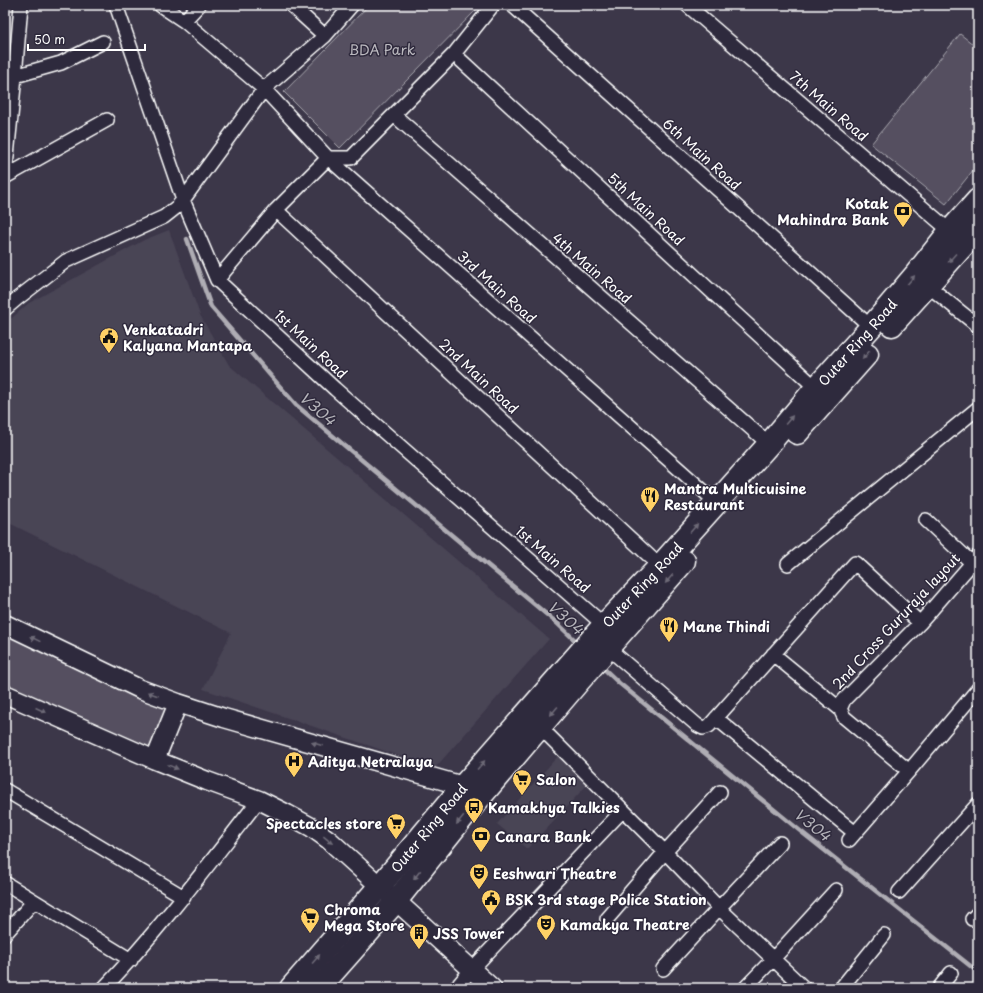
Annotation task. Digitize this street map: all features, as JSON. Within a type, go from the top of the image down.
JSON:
[{"type":"highway","name":"Outer Ring Road","points":[[602,641],[660,566],[769,444],[916,274],[950,230],[978,200]]},
{"type":"highway","name":"Outer Ring Road","points":[[291,988],[380,886],[462,786],[573,674],[978,229]]},
{"type":"highway","name":"Outer Ring Road","points":[[319,988],[396,901],[464,816],[540,727],[573,674]]},
{"type":"street","points":[[5,176],[21,5]]},
{"type":"street","name":"1st Main Road","points":[[116,5],[180,203],[217,280],[602,641],[697,725],[703,728],[709,726],[716,718]]},
{"type":"street","name":"3rd Main Road","points":[[160,5],[184,21],[264,88],[328,158],[716,502]]},
{"type":"street","points":[[184,21],[199,5]]},
{"type":"street","points":[[291,5],[325,36]]},
{"type":"street","points":[[5,309],[66,261],[164,217],[180,203],[264,88],[325,36],[352,5]]},
{"type":"street","points":[[217,280],[276,210],[328,158],[351,158],[454,54],[493,5]]},
{"type":"street","name":"6th Main Road","points":[[512,5],[871,326]]},
{"type":"street","name":"7th Main Road","points":[[687,5],[950,230]]},
{"type":"street","points":[[15,76],[61,63],[103,42]]},
{"type":"street","name":"5th Main Road","points":[[454,54],[816,388]]},
{"type":"street","name":"4th Main Road","points":[[394,115],[769,444]]},
{"type":"street","points":[[5,176],[107,120]]},
{"type":"street","name":"2nd Main Road","points":[[276,210],[660,566]]},
{"type":"street","points":[[927,285],[978,326]]},
{"type":"street","points":[[788,564],[978,408]]},
{"type":"street","points":[[926,520],[975,560]]},
{"type":"street","name":"2nd Cross Gururaja layout","points":[[840,709],[844,700],[920,623],[975,560]]},
{"type":"street","points":[[920,623],[855,563],[716,718],[852,836],[978,689]]},
{"type":"street","points":[[5,624],[140,689],[178,703],[224,718],[462,786]]},
{"type":"street","points":[[773,654],[840,709],[844,717],[909,771]]},
{"type":"street","points":[[5,694],[155,760],[259,800],[311,827],[329,840],[492,988]]},
{"type":"street","points":[[155,760],[178,703]]},
{"type":"street","points":[[540,727],[719,908],[804,988]]},
{"type":"street","points":[[5,790],[184,896]]},
{"type":"street","points":[[607,919],[665,852],[720,792]]},
{"type":"street","points":[[104,988],[131,960],[184,896],[259,800]]},
{"type":"street","points":[[899,892],[978,804]]},
{"type":"street","points":[[456,988],[472,969],[623,810]]},
{"type":"street","points":[[664,969],[780,843]]},
{"type":"street","points":[[5,884],[131,960]]},
{"type":"street","points":[[745,988],[836,890]]},
{"type":"street","points":[[5,934],[34,901]]},
{"type":"street","points":[[841,988],[884,935]]},
{"type":"street","points":[[939,988],[951,974]]},
{"type":"shaded area","points":[[169,230],[200,315],[229,365],[549,639],[435,768],[203,689],[231,633],[5,521],[5,324],[29,303],[144,240]]},
{"type":"shaded area","points":[[558,756],[588,784],[527,849],[497,824]]},
{"type":"green space","name":"BDA Park","points":[[369,5],[480,6],[340,148],[284,92]]},
{"type":"green space","points":[[960,34],[978,48],[978,164],[946,204],[871,144]]},
{"type":"green space","points":[[5,614],[177,701],[180,715],[175,734],[165,752],[152,760],[5,694]]},
{"type":"waterway","name":"V304","points":[[187,239],[211,307],[296,405],[558,624],[580,645]]},
{"type":"waterway","name":"V304","points":[[601,666],[619,683],[799,830],[978,972]]},
{"type":"place","name":"Kotak Mahindra Bank","points":[[903,228]]},
{"type":"place","name":"Venkatadri Kalyana Mantapa","points":[[109,354]]},
{"type":"place","name":"Mantra Multicuisine Restaurant","points":[[650,513]]},
{"type":"place","name":"Mane Thindi","points":[[669,643]]},
{"type":"place","name":"Aditya Netralaya","points":[[294,778]]},
{"type":"place","name":"Salon","points":[[522,796]]},
{"type":"place","name":"Kamakhya Talkies","points":[[474,824]]},
{"type":"place","name":"Spectacles store","points":[[396,840]]},
{"type":"place","name":"Canara Bank","points":[[481,853]]},
{"type":"place","name":"Eeshwari Theatre","points":[[479,890]]},
{"type":"place","name":"BSK 3rd stage Police Station","points":[[491,916]]},
{"type":"place","name":"Chroma Mega Store","points":[[310,934]]},
{"type":"place","name":"Kamakya Theatre","points":[[546,941]]},
{"type":"place","name":"JSS Tower","points":[[419,950]]}]
